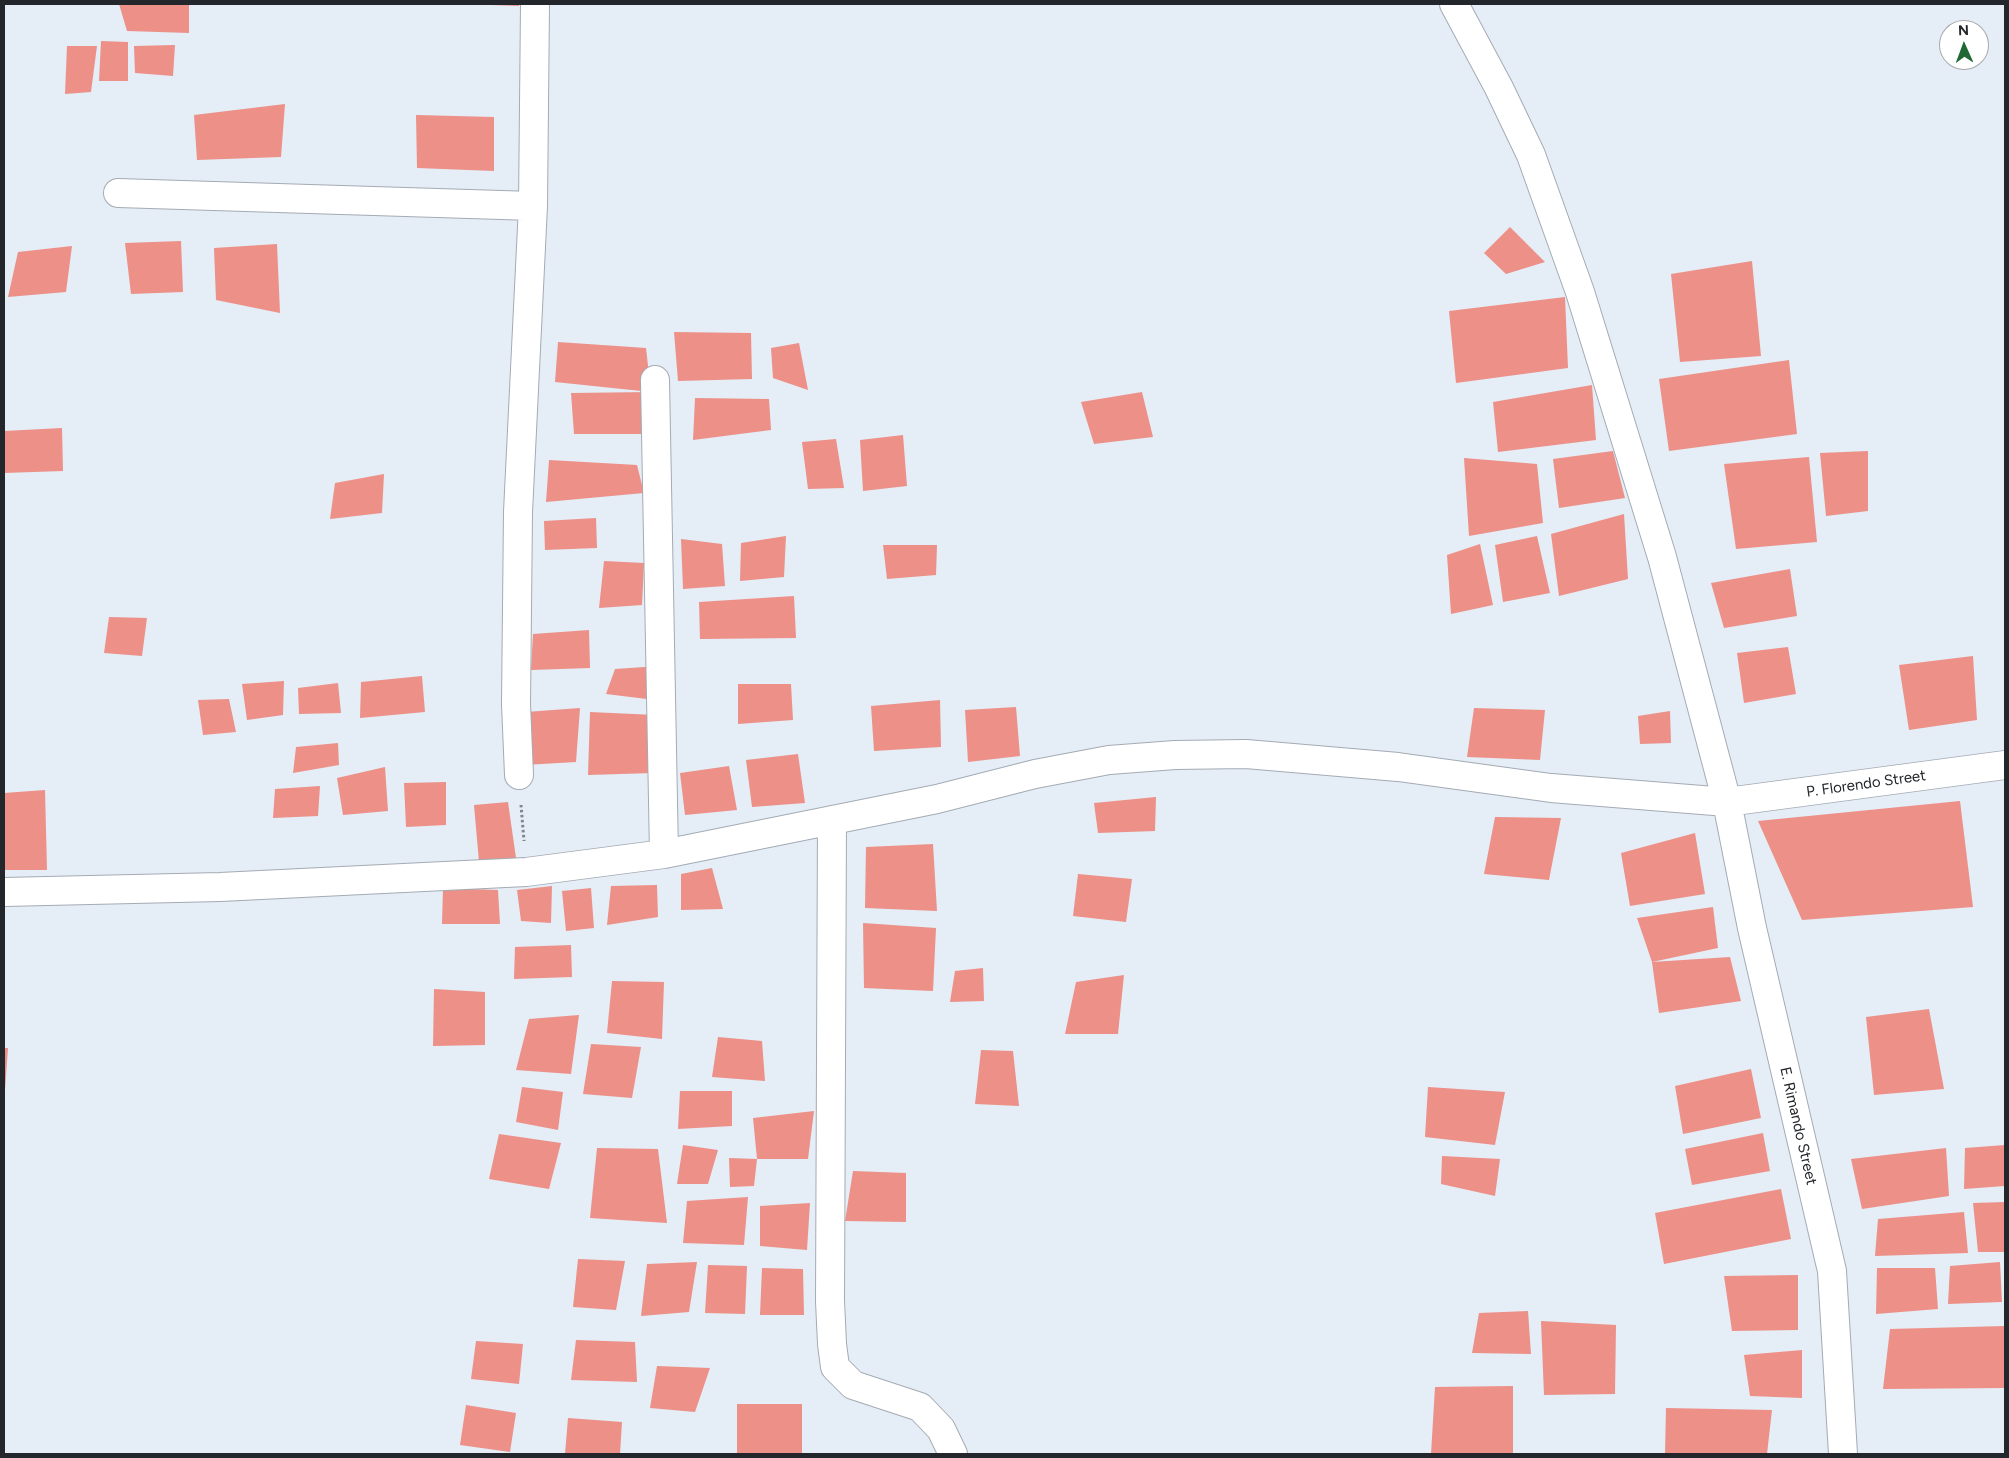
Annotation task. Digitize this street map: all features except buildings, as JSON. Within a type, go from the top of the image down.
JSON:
[{"type":"street","points":[[519,774],[516,704],[518,512],[533,206],[535,4]]},
{"type":"street","name":"E. Rimando Street","points":[[1454,4],[1499,88],[1530,155],[1580,292],[1662,557],[1727,802],[1752,928],[1832,1271],[1843,1454]]},
{"type":"street","points":[[118,193],[533,206]]},
{"type":"street","points":[[655,380],[664,854]]},
{"type":"street","name":"P. Florendo Street","points":[[4,892],[220,887],[526,872],[664,854],[937,799],[1035,774],[1091,764],[1184,755],[1246,754],[1398,767],[1551,788],[1727,802],[2005,765]]},
{"type":"street","points":[[832,820],[830,1300],[835,1366],[853,1385],[920,1407],[941,1429],[953,1454]]},
{"type":"path","points":[[519,774],[526,872]]}]
